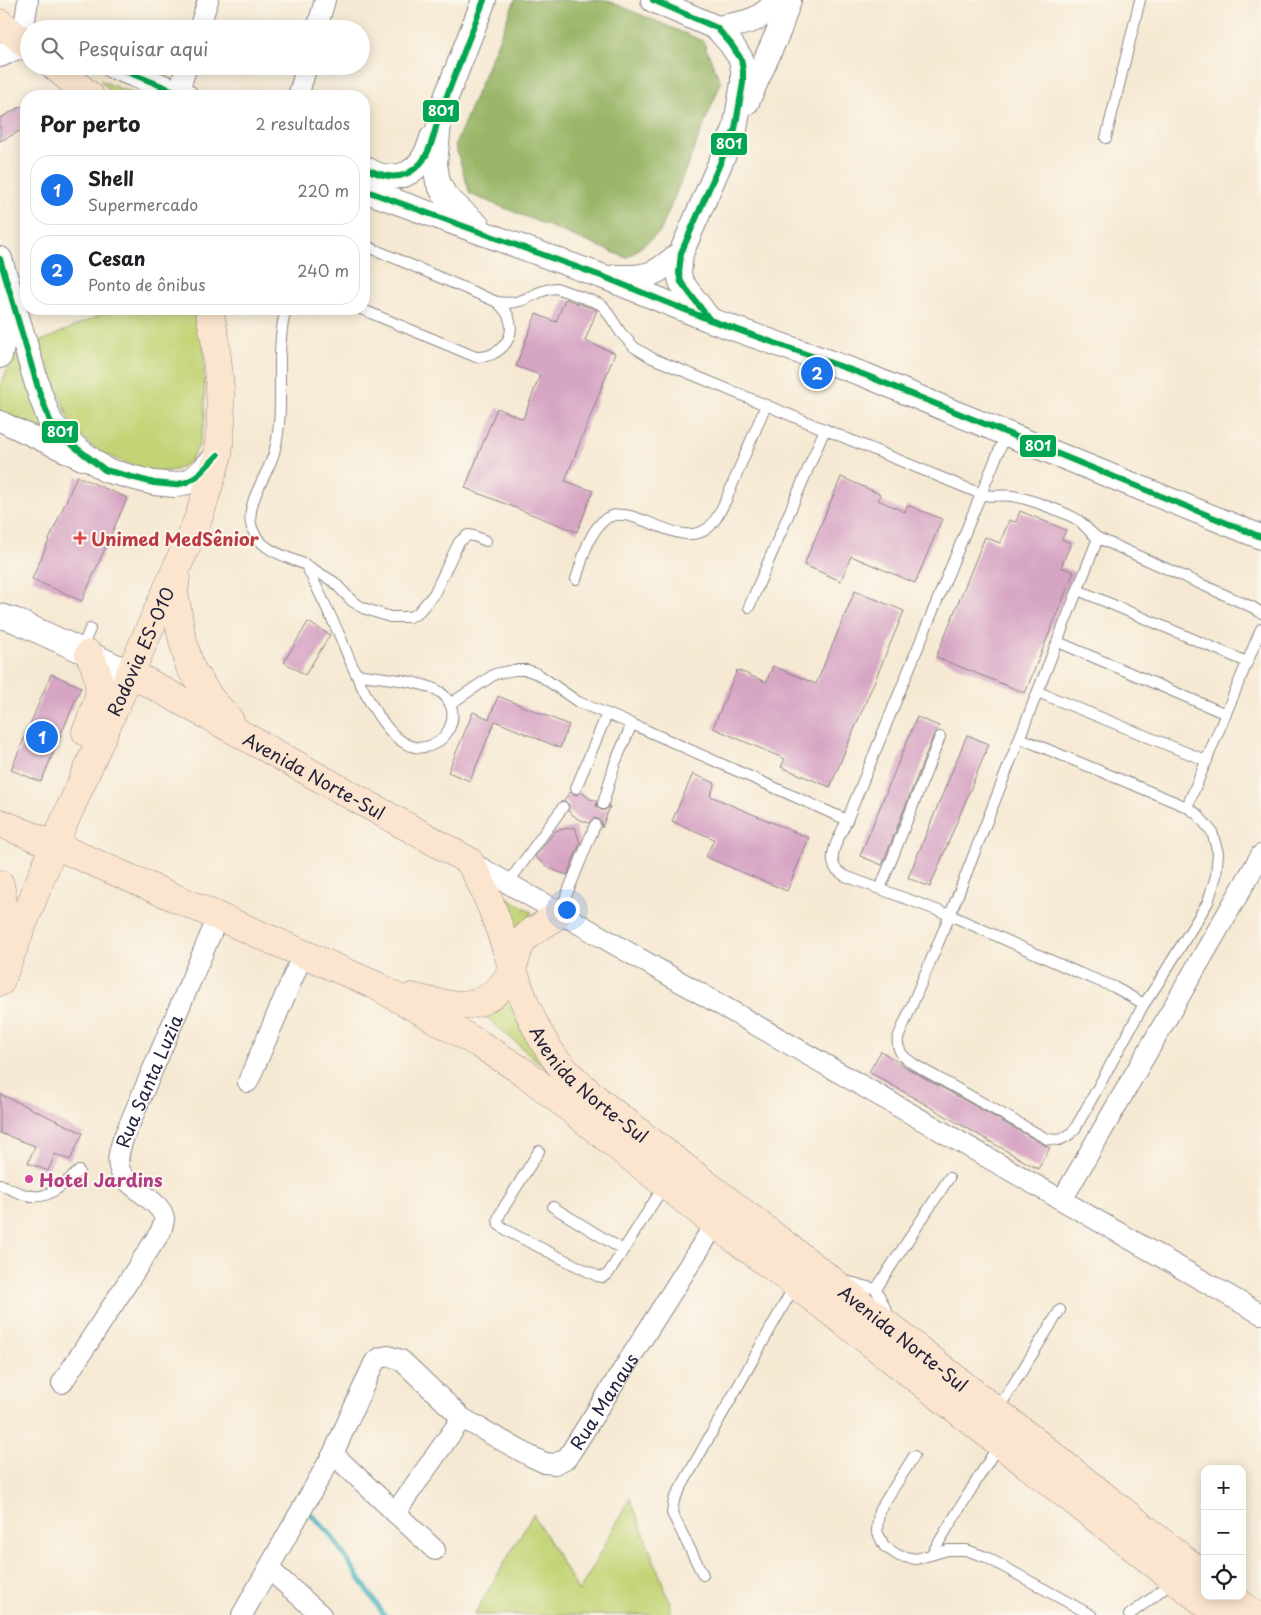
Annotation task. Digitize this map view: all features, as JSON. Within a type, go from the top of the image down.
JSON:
[{"type":"main road","points":[[0,23],[20,45]]},
{"type":"main road","points":[[65,75],[83,90]]},
{"type":"main road","name":"Rodovia ES-010","points":[[0,982],[70,807],[199,517],[218,455],[221,422],[215,338],[210,315]]},
{"type":"main road","points":[[177,568],[174,591],[181,633],[190,667],[210,698],[242,735]]},
{"type":"main road","points":[[70,807],[65,786],[92,718],[101,688],[97,670],[87,644]]},
{"type":"main road","name":"Avenida Norte-Sul","points":[[131,673],[469,861],[485,889],[527,1008],[554,1056],[568,1074],[600,1102],[822,1273],[1201,1573]]},
{"type":"main road","name":"Avenida Norte-Sul","points":[[0,823],[375,985],[481,1045],[525,1073],[715,1224],[795,1284],[1220,1615]]},
{"type":"main road","points":[[0,884],[2,895],[2,931],[0,936]]},
{"type":"main road","points":[[375,985],[430,1001],[469,1005],[481,1002],[490,998],[503,985],[512,970],[522,941],[535,930],[556,918],[559,912]]},
{"type":"main road","points":[[1236,1600],[1255,1615]]},
{"type":"street","points":[[25,20],[28,0]]},
{"type":"street","points":[[202,20],[208,0]]},
{"type":"street","points":[[320,20],[324,0]]},
{"type":"street","points":[[370,171],[382,176],[397,176],[407,173],[420,164],[427,154],[440,113],[484,0]]},
{"type":"street","points":[[653,0],[717,28],[732,44],[741,59],[743,83],[735,129]]},
{"type":"street","points":[[717,28],[752,22],[763,15],[778,0]]},
{"type":"street","points":[[710,320],[681,282],[679,273],[681,253],[779,30],[789,0]]},
{"type":"street","points":[[134,75],[170,90]]},
{"type":"street","points":[[183,90],[185,75]]},
{"type":"street","points":[[300,90],[304,75]]},
{"type":"street","points":[[440,113],[435,164],[438,182],[445,196],[486,234]]},
{"type":"street","points":[[370,192],[604,277],[710,320],[865,375],[1261,537]]},
{"type":"street","points":[[604,277],[649,276],[681,253]]},
{"type":"street","points":[[0,259],[39,391],[50,421],[66,440],[105,470]]},
{"type":"street","points":[[0,356],[7,323],[9,291]]},
{"type":"street","points":[[0,421],[105,470],[154,483],[175,485],[187,482],[196,477],[218,455]]},
{"type":"street","name":"Avenida Norte-Sul","points":[[5,617],[87,644],[131,673]]},
{"type":"street","points":[[1062,1200],[1261,855]]},
{"type":"street","points":[[469,861],[1261,1314]]},
{"type":"street","name":"Rua Santa Luzia","points":[[62,1384],[161,1231],[164,1222],[161,1209],[123,1177],[119,1169],[118,1159],[122,1138],[218,917]]},
{"type":"street","points":[[248,1082],[303,954]]},
{"type":"street","name":"Rua Manaus","points":[[333,1454],[374,1363],[380,1358],[388,1356],[401,1360],[462,1418],[545,1463],[554,1464],[567,1458],[715,1224]]},
{"type":"street","points":[[395,1514],[462,1418]]},
{"type":"street","points":[[242,1615],[333,1454],[435,1550]]},
{"type":"street","points":[[269,1569],[321,1615]]},
{"type":"lane","points":[[1106,138],[1140,0]]},
{"type":"lane","points":[[370,248],[497,302],[516,303],[550,288],[556,288],[598,303],[604,308],[621,333],[634,347],[644,353],[981,494],[989,497],[1012,496],[1067,514],[1080,521],[1091,534],[1098,538],[1254,608],[1261,613]]},
{"type":"lane","points":[[370,313],[476,357],[484,357],[494,354],[503,348],[510,334],[510,318],[505,309],[497,302]]},
{"type":"lane","points":[[285,315],[282,338],[282,386],[278,437],[268,468],[251,507],[250,522],[256,538],[261,544],[306,565],[334,582],[352,601],[363,608],[390,617],[409,618],[417,614],[429,600],[459,542],[468,535],[486,541]]},
{"type":"lane","points":[[576,579],[589,541],[596,529],[605,520],[615,515],[639,518],[659,527],[690,534],[707,529],[718,516],[766,405]]},
{"type":"lane","points":[[748,607],[825,429]]},
{"type":"lane","points":[[1006,434],[834,851],[832,861],[836,869],[845,876],[950,915],[1070,969],[1114,986],[1144,1004]]},
{"type":"lane","points":[[1020,738],[1188,807],[1197,814],[1212,832],[1218,853],[1216,876],[1208,902],[1144,1004],[1075,1130],[1059,1140],[1047,1139],[915,1065],[902,1054],[898,1047],[898,1038],[950,915],[1098,538]]},
{"type":"lane","points":[[306,565],[364,692],[384,723],[397,738],[411,746],[430,746],[439,742],[446,734],[451,725],[452,714],[450,704],[445,695],[431,686],[356,674]]},
{"type":"lane","points":[[1078,590],[1248,662]]},
{"type":"lane","points":[[1188,807],[1261,629]]},
{"type":"lane","points":[[1058,642],[1226,714]]},
{"type":"lane","points":[[450,704],[495,674],[514,670],[527,670],[538,674],[578,702],[848,820]]},
{"type":"lane","points":[[1038,692],[1207,761]]},
{"type":"lane","points":[[576,788],[607,714]]},
{"type":"lane","points":[[604,804],[615,763],[632,724]]},
{"type":"lane","points":[[880,889],[940,737]]},
{"type":"lane","points":[[508,883],[563,807]]},
{"type":"lane","points":[[559,912],[595,825]]},
{"type":"lane","points":[[539,1152],[501,1212],[498,1219],[500,1225],[513,1234],[597,1276],[603,1277],[608,1274],[665,1184]]},
{"type":"lane","points":[[0,1184],[11,1190],[32,1196],[48,1196],[79,1171]]},
{"type":"lane","points":[[876,1289],[949,1178]]},
{"type":"lane","points":[[553,1207],[623,1250]]},
{"type":"lane","points":[[822,1273],[876,1289],[899,1335]]},
{"type":"lane","points":[[703,1575],[672,1513],[674,1500],[795,1284]]},
{"type":"lane","points":[[996,1412],[1060,1310]]},
{"type":"lane","points":[[931,1555],[1000,1444]]},
{"type":"lane","points":[[914,1456],[879,1511],[877,1531],[884,1546],[899,1556],[916,1559],[948,1550],[966,1550],[986,1557],[1091,1615]]},
{"type":"lane","points":[[1129,1615],[1173,1579]]},
{"type":"green space","points":[[515,0],[606,0],[703,41],[721,83],[660,232],[627,258],[470,194],[455,145]]},
{"type":"green space","points":[[100,80],[123,90],[109,90]]},
{"type":"green space","points":[[100,315],[194,315],[204,349],[205,420],[199,446],[189,462],[176,470],[152,473],[99,452],[73,429],[39,342]]},
{"type":"green space","points":[[16,352],[46,433],[0,411],[0,385]]},
{"type":"green space","points":[[501,894],[532,912],[517,934]]},
{"type":"green space","points":[[513,993],[552,1074],[483,1014]]},
{"type":"green space","points":[[630,1498],[671,1605],[668,1615],[474,1615],[533,1514],[579,1592]]},
{"type":"building","points":[[20,107],[20,131],[0,141],[0,118]]},
{"type":"building","points":[[565,299],[597,310],[585,341],[615,353],[565,481],[593,491],[577,532],[465,488],[497,408],[523,419],[540,375],[516,366],[536,314],[556,322]]},
{"type":"building","points":[[77,476],[127,498],[82,601],[32,579]]},
{"type":"building","points":[[841,477],[880,494],[878,500],[905,512],[907,505],[942,519],[915,583],[851,556],[841,581],[804,565]]},
{"type":"building","points":[[1020,511],[1066,530],[1062,539],[1071,543],[1061,567],[1074,572],[1025,693],[936,657],[985,537],[1000,543],[1009,520],[1016,522]]},
{"type":"building","points":[[855,591],[904,611],[830,787],[781,767],[785,759],[713,728],[737,670],[766,682],[773,666],[816,684]]},
{"type":"building","points":[[308,622],[330,635],[305,675],[284,662]]},
{"type":"building","points":[[51,674],[81,687],[41,782],[11,770]]},
{"type":"building","points":[[498,696],[569,725],[560,748],[495,721],[470,781],[448,772],[473,712],[489,719]]},
{"type":"building","points":[[917,717],[939,726],[934,734],[882,865],[860,856]]},
{"type":"building","points":[[967,735],[989,744],[930,887],[908,878]]},
{"type":"building","points":[[693,774],[715,783],[710,796],[809,838],[787,891],[706,857],[714,839],[672,821]]},
{"type":"building","points":[[570,792],[576,795],[581,792],[590,799],[597,801],[596,806],[601,810],[605,810],[610,806],[602,828],[601,821],[598,819],[594,818],[589,823],[578,819],[568,811],[569,805],[564,800]]},
{"type":"building","points":[[575,827],[580,843],[567,875],[551,869],[535,857],[555,831]]},
{"type":"building","points":[[881,1051],[912,1071],[1050,1148],[1038,1169],[869,1072]]},
{"type":"building","points":[[0,1094],[83,1133],[70,1160],[55,1154],[48,1171],[28,1163],[35,1146],[0,1133]]},
{"type":"waterway","points":[[307,1510],[330,1534],[384,1615]]},
{"type":"transit line","name":"801","points":[[370,170],[386,176],[400,176],[413,170],[424,159],[484,0]]},
{"type":"transit line","name":"801","points":[[653,0],[717,28],[741,59],[743,70],[743,83],[735,129],[681,253],[679,273],[681,282],[710,320]]},
{"type":"transit line","name":"801","points":[[135,75],[171,90]]},
{"type":"transit line","name":"801","points":[[370,192],[604,277],[710,320],[865,375],[1261,537]]},
{"type":"transit line","name":"801","points":[[0,259],[39,391],[50,421],[66,440],[105,470],[154,483],[175,485],[187,482],[196,477],[218,455]]},
{"type":"place","name":"Cesan","points":[[817,373]]},
{"type":"place","name":"Unimed MedSênior","points":[[80,538]]},
{"type":"place","name":"Shell","points":[[42,737]]},
{"type":"place","name":"Hotel Jardins","points":[[29,1179]]}]
